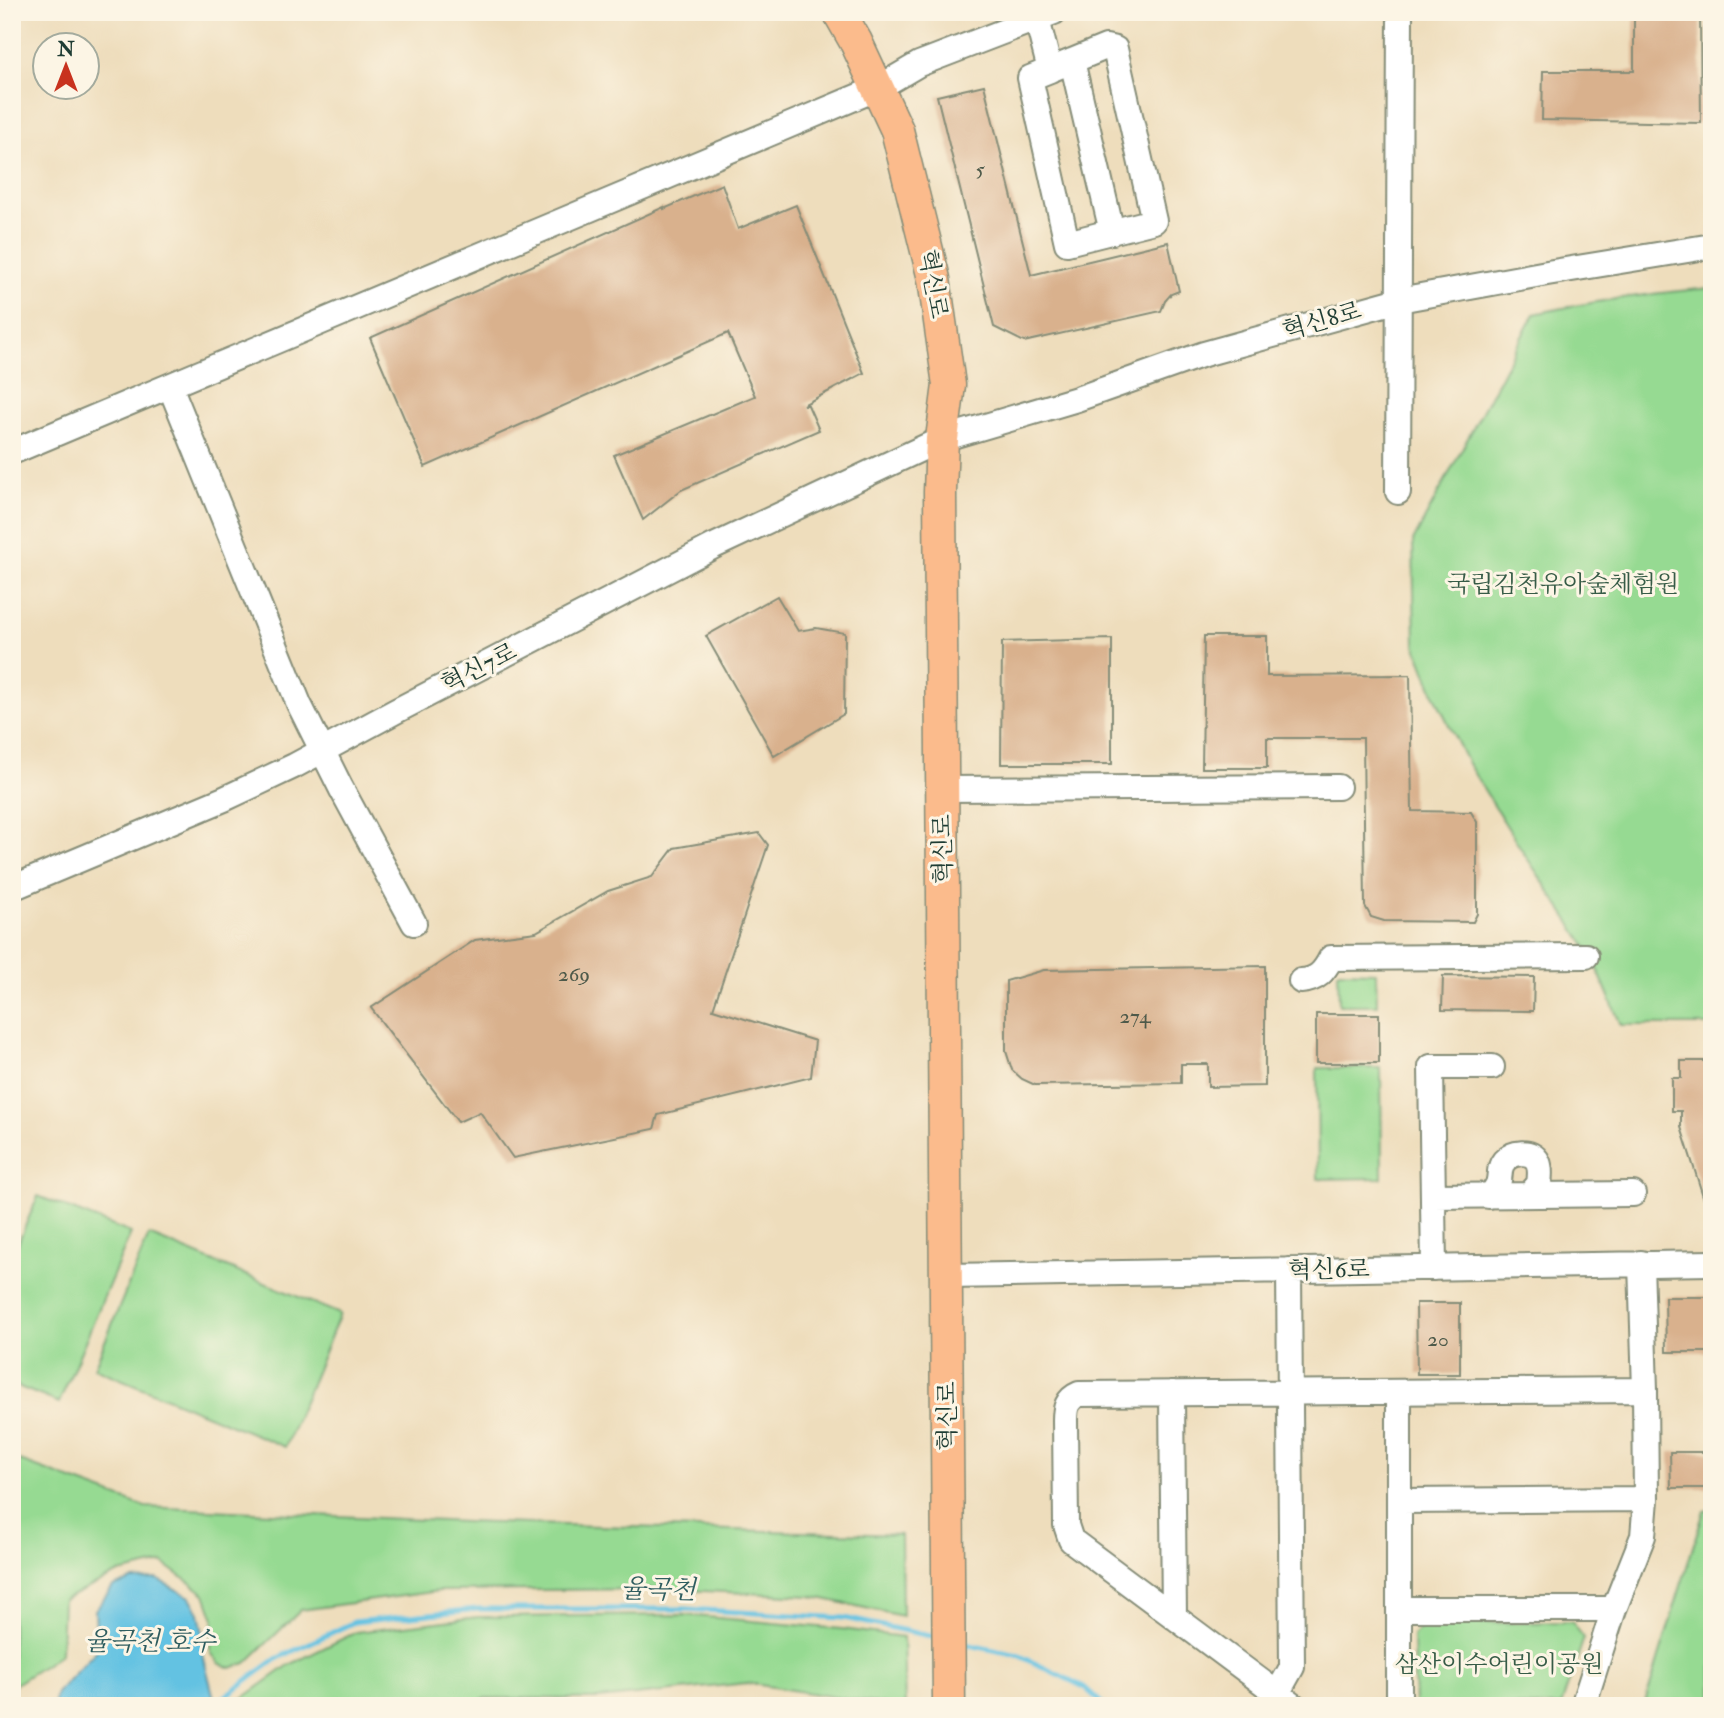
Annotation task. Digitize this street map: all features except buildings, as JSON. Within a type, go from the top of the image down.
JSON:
[{"type":"main road","name":"혁신로","points":[[839,12],[897,130],[934,279],[949,385],[942,439],[940,492],[949,1706]]},
{"type":"street","points":[[1398,492],[1400,12]]},
{"type":"street","points":[[12,452],[878,88],[919,64],[1046,15],[1112,232]]},
{"type":"street","points":[[1106,47],[1115,50],[1154,221],[1067,243],[1030,78],[1061,65],[1106,47]]},
{"type":"street","name":"혁신8로","points":[[942,439],[1077,399],[1204,354],[1399,300],[1712,246]]},
{"type":"street","points":[[170,386],[299,704],[414,923]]},
{"type":"street","name":"혁신7로","points":[[12,888],[224,799],[324,752],[396,711],[714,546],[942,439]]},
{"type":"street","points":[[942,789],[1338,786]]},
{"type":"street","points":[[1301,981],[1312,981],[1321,974],[1331,958],[1586,956]]},
{"type":"street","points":[[1434,1268],[1431,1067],[1492,1067]]},
{"type":"street","points":[[1489,1196],[1498,1188],[1504,1160],[1518,1153],[1535,1157],[1539,1164],[1539,1184],[1529,1195]]},
{"type":"street","points":[[1433,1196],[1633,1194]]},
{"type":"street","points":[[1583,1706],[1614,1609],[1643,1536],[1646,1499],[1646,1390],[1641,1263]]},
{"type":"street","name":"혁신6로","points":[[947,1276],[1712,1263]]},
{"type":"street","points":[[1289,1270],[1290,1393],[1292,1667],[1286,1700],[1068,1535],[1065,1420],[1072,1397],[1079,1394],[1172,1393],[1290,1393],[1399,1393],[1646,1390]]},
{"type":"street","points":[[1172,1393],[1174,1617]]},
{"type":"street","points":[[1399,1393],[1399,1706]]},
{"type":"street","points":[[1399,1501],[1646,1499]]},
{"type":"street","points":[[1400,1609],[1614,1609]]},
{"type":"green space","name":"국립김천유아숲체험원","points":[[1712,288],[1712,1025],[1621,1025],[1590,952],[1467,762],[1435,696],[1415,644],[1413,541],[1534,314],[1622,298]]},
{"type":"green space","points":[[1338,971],[1376,972],[1377,1005],[1339,1005]]},
{"type":"green space","points":[[1317,1068],[1381,1068],[1382,1178],[1318,1179]]},
{"type":"green space","points":[[38,1196],[131,1233],[59,1403],[12,1384],[12,1257]]},
{"type":"green space","points":[[149,1235],[340,1314],[285,1447],[94,1368]]},
{"type":"green space","points":[[12,1458],[145,1507],[466,1522],[901,1535],[902,1616],[810,1596],[660,1589],[439,1591],[301,1610],[246,1663],[231,1668],[219,1663],[211,1653],[214,1619],[205,1594],[163,1563],[119,1573],[63,1600],[61,1654],[14,1685],[12,1703]]},
{"type":"green space","points":[[1712,1510],[1712,1706],[1644,1706],[1704,1511]]},
{"type":"green space","points":[[684,1615],[903,1637],[905,1706],[747,1683],[598,1699],[485,1698],[471,1706],[232,1706],[289,1665],[356,1632],[478,1617]]},
{"type":"green space","name":"삼산이수어린이공원","points":[[1572,1622],[1584,1638],[1561,1706],[1415,1706],[1413,1636],[1422,1624]]},
{"type":"water","name":"율곡천 호수","points":[[157,1579],[190,1597],[199,1613],[203,1655],[216,1706],[53,1706],[56,1693],[97,1650],[95,1610],[113,1587],[132,1580]]},
{"type":"waterway","name":"율곡천","points":[[215,1704],[276,1659],[354,1622],[477,1609],[686,1609],[844,1618],[940,1638]]},
{"type":"waterway","name":"율곡천","points":[[960,1643],[1018,1655],[1084,1687],[1105,1706]]}]
